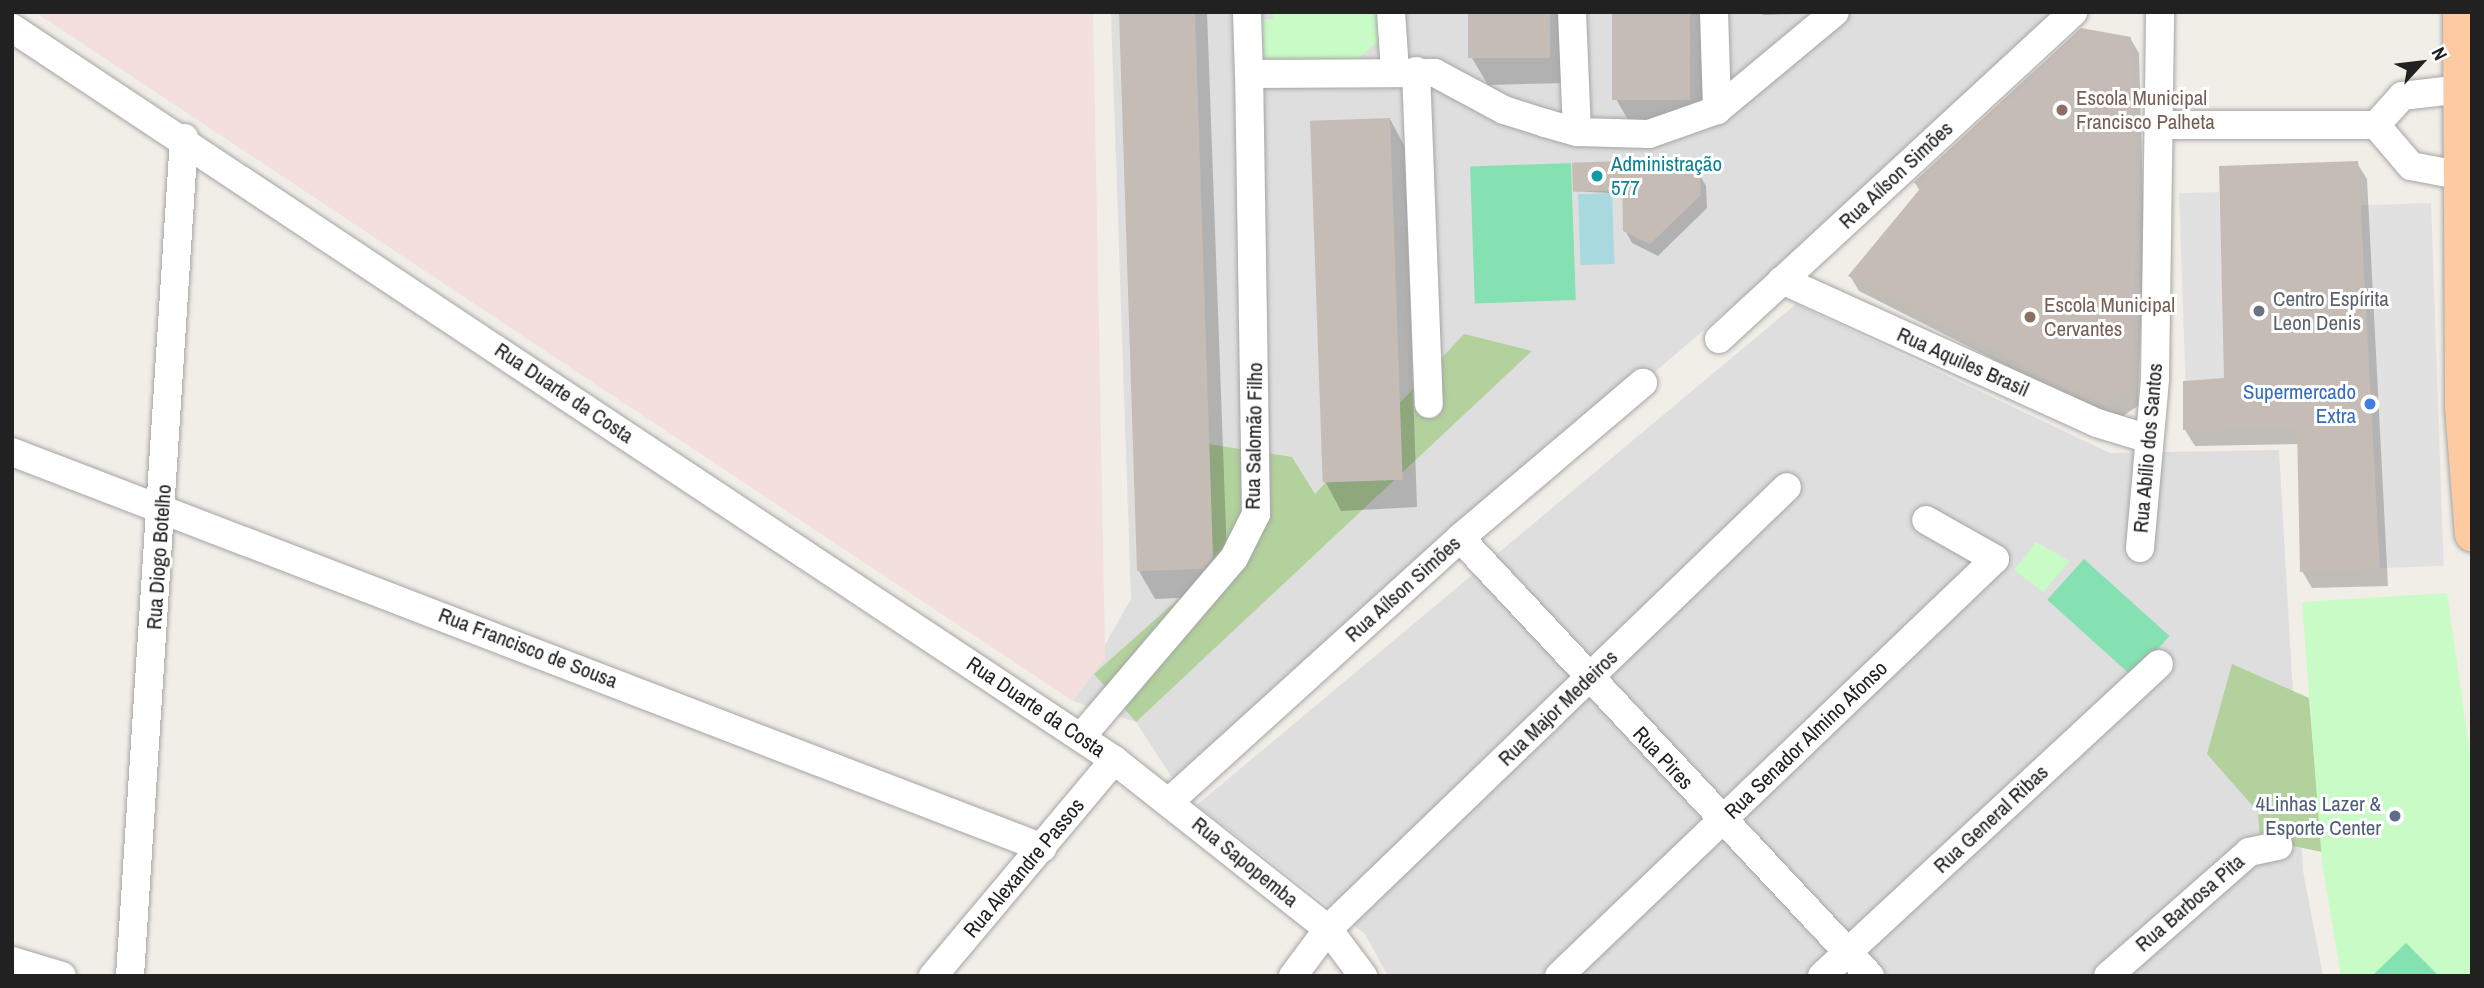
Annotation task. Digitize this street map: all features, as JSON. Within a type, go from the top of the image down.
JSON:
[{"type":"main road","points":[[2460,12],[2463,176],[2462,407],[2472,534]]},
{"type":"street","name":"Rua Salomão Filho","points":[[1081,737],[1234,558],[1256,514],[1247,12]]},
{"type":"street","points":[[1391,12],[1405,71],[1429,404]]},
{"type":"street","points":[[1572,12],[1577,132]]},
{"type":"street","points":[[1714,12],[1717,110]]},
{"type":"street","points":[[1249,74],[1405,71],[1451,79],[1504,110],[1577,132],[1649,134],[1717,110],[1835,12]]},
{"type":"street","name":"Rua Aílson Simões","points":[[1719,339],[2073,12]]},
{"type":"street","name":"Rua Abílio dos Santos","points":[[2140,548],[2146,438],[2155,379],[2161,125],[2160,12]]},
{"type":"street","name":"Rua Duarte da Costa","points":[[12,27],[184,138],[1114,760]]},
{"type":"street","points":[[2161,125],[2376,125],[2402,96],[2462,89]]},
{"type":"street","points":[[2376,125],[2406,163],[2463,176]]},
{"type":"street","name":"Rua Diogo Botelho","points":[[130,976],[163,507],[184,138]]},
{"type":"street","name":"Rua Aquiles Brasil","points":[[1782,280],[2097,423],[2146,438]]},
{"type":"street","name":"Rua Aílson Simões","points":[[1169,802],[1460,538],[1643,383]]},
{"type":"street","name":"Rua Francisco de Sousa","points":[[12,452],[163,507],[1043,848]]},
{"type":"street","name":"Rua Major Medeiros","points":[[1293,976],[1328,929],[1787,487]]},
{"type":"street","name":"Rua Senador Almino Afonso","points":[[1559,976],[1995,559],[1926,520]]},
{"type":"street","name":"Rua Pires","points":[[1460,538],[1588,679],[1870,976]]},
{"type":"street","name":"Rua General Ribas","points":[[1822,976],[2159,664]]},
{"type":"street","name":"Rua Alexandre Passos","points":[[933,976],[1043,848],[1114,760]]},
{"type":"street","name":"Rua Sapopemba","points":[[1114,760],[1328,929],[1363,976]]},
{"type":"street","name":"Rua Barbosa Pita","points":[[2108,976],[2249,852],[2278,846]]},
{"type":"street","points":[[12,961],[62,976]]},
{"type":"shaded area","points":[[35,12],[1093,12],[1105,658],[1073,701]]},
{"type":"shaded area","points":[[1111,12],[2076,12],[1175,782],[1136,722],[1073,701],[1131,599]]},
{"type":"shaded area","points":[[2219,192],[2226,379],[2186,380],[2179,193]]},
{"type":"shaded area","points":[[2431,203],[2444,566],[2374,568],[2361,205]]},
{"type":"shaded area","points":[[1796,304],[2110,453],[2279,450],[2303,871],[2323,976],[1388,976],[1365,934],[1197,805]]},
{"type":"green space","points":[[1273,12],[1382,12],[1382,38],[1352,64],[1268,62],[1256,47],[1255,20],[1273,19]]},
{"type":"green space","points":[[1571,163],[1576,300],[1475,303],[1470,167]]},
{"type":"green space","points":[[1464,334],[1532,351],[1136,722],[1094,674],[1213,568],[1208,444],[1292,457],[1315,494]]},
{"type":"green space","points":[[2036,542],[2070,561],[2043,592],[2014,570]]},
{"type":"green space","points":[[2084,559],[2169,636],[2133,677],[2047,600]]},
{"type":"green space","name":"4Linhas Lazer & Esporte Center","points":[[2447,593],[2472,770],[2472,976],[2341,976],[2322,862],[2302,602]]},
{"type":"green space","points":[[2232,664],[2309,698],[2322,852],[2260,839],[2258,812],[2207,754]]},
{"type":"green space","points":[[2406,943],[2439,976],[2372,976]]},
{"type":"water","points":[[1612,193],[1614,264],[1580,265],[1578,194]]},
{"type":"building","points":[[1119,12],[1195,12],[1213,557],[1203,569],[1137,571]]},
{"type":"building","points":[[1468,12],[1550,12],[1550,58],[1468,58]]},
{"type":"building","points":[[1612,12],[1690,12],[1690,100],[1612,100]]},
{"type":"building","points":[[2081,28],[2131,37],[2136,218],[2131,390],[2106,407],[1848,276],[1924,184],[1913,183]]},
{"type":"building","points":[[1390,118],[1403,480],[1323,483],[1310,121]]},
{"type":"building","name":"Administração 577","points":[[1621,161],[1622,190],[1573,192],[1572,163]]},
{"type":"building","points":[[2358,161],[2380,570],[2300,572],[2297,428],[2183,430],[2183,381],[2224,378],[2219,166]]},
{"type":"building","points":[[1700,172],[1701,195],[1650,244],[1623,231],[1622,174]]},
{"type":"place","name":"Escola Municipal Francisco Palheta","points":[[2062,110]]},
{"type":"place","name":"Administração 577","points":[[1597,176]]},
{"type":"place","name":"Centro Espírita Leon Denis","points":[[2259,311]]},
{"type":"place","name":"Escola Municipal Cervantes","points":[[2030,317]]},
{"type":"place","name":"Supermercado Extra","points":[[2370,404]]},
{"type":"place","name":"4Linhas Lazer & Esporte Center","points":[[2395,816]]}]
